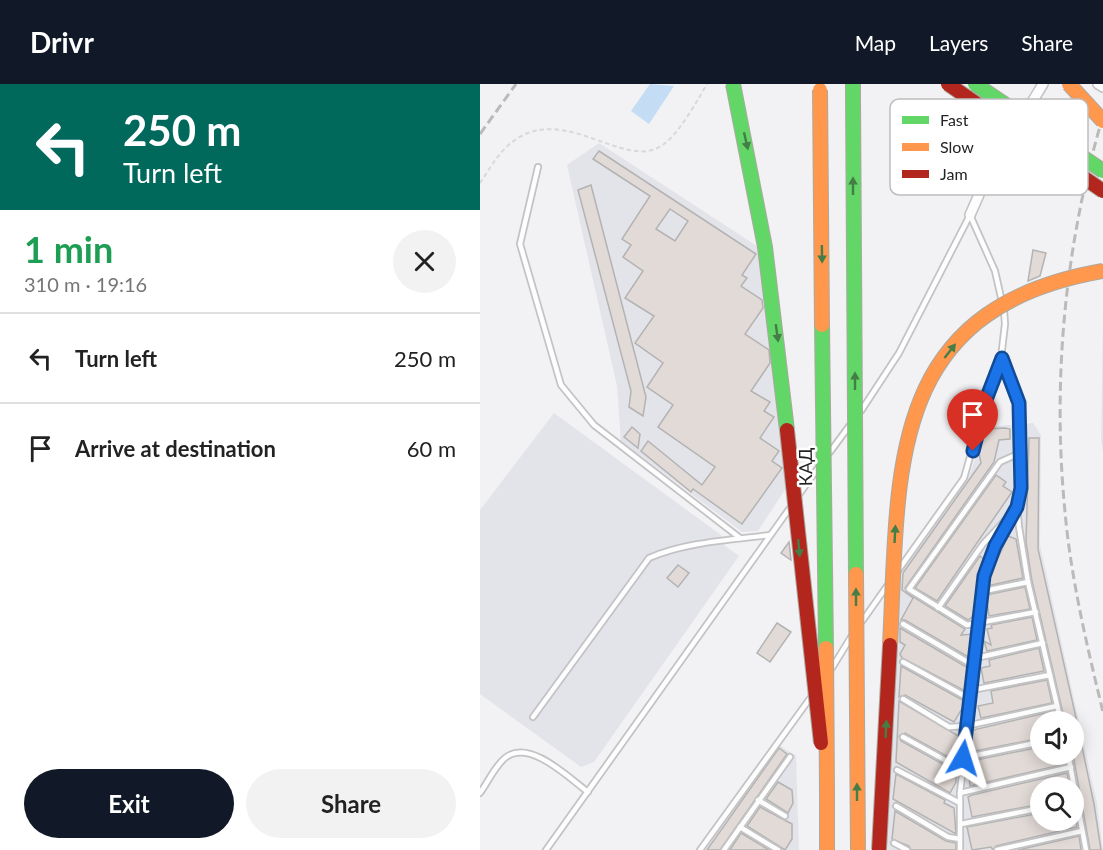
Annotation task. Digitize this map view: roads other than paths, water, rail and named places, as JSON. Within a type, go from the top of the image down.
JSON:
[{"type":"main road","points":[[733,84],[757,191],[783,381],[808,649],[827,790]]},
{"type":"main road","name":"КАД","points":[[820,84],[827,850]]},
{"type":"main road","points":[[853,84],[858,850]]},
{"type":"main road","points":[[948,84],[970,99]]},
{"type":"main road","points":[[975,84],[997,99]]},
{"type":"main road","points":[[1069,84],[1082,99]]},
{"type":"main road","points":[[1088,105],[1103,122]]},
{"type":"main road","points":[[1088,161],[1103,171]]},
{"type":"main road","points":[[1088,181],[1103,191]]},
{"type":"main road","points":[[879,850],[897,507],[905,442],[915,409],[930,378],[952,348],[994,310],[1024,292],[1053,280],[1103,271]]},
{"type":"street","points":[[1033,99],[1042,84]]},
{"type":"street","points":[[1098,84],[1103,87]]},
{"type":"street","points":[[970,215],[979,195]]},
{"type":"lane","points":[[538,167],[520,244],[561,385],[594,425],[740,538]]},
{"type":"lane","points":[[700,850],[964,478],[987,397],[1002,358],[1005,324],[996,271],[970,215]]},
{"type":"lane","points":[[546,850],[770,535],[876,392],[899,353],[970,215]]},
{"type":"lane","points":[[960,850],[960,793],[963,758],[976,667],[984,576],[990,559],[1017,507],[1021,488],[1019,403],[1002,358]]},
{"type":"lane","points":[[1020,453],[1000,462],[909,589],[968,625],[980,625],[1036,612]]},
{"type":"lane","points":[[1017,507],[1028,582],[1058,711]]},
{"type":"lane","points":[[938,608],[988,537],[1017,507]]},
{"type":"lane","points":[[533,717],[649,558],[663,552],[770,535]]},
{"type":"lane","points":[[984,591],[1028,582]]},
{"type":"lane","points":[[903,624],[976,667]]},
{"type":"lane","points":[[976,658],[1043,643]]},
{"type":"lane","points":[[903,662],[970,699]]},
{"type":"lane","points":[[972,690],[1050,675]]},
{"type":"lane","points":[[903,699],[949,727],[966,726],[1057,706]]},
{"type":"lane","points":[[903,737],[952,764],[963,766]]},
{"type":"lane","points":[[963,758],[1030,744]]},
{"type":"lane","points":[[480,793],[506,757],[521,752],[539,756],[588,792]]},
{"type":"lane","points":[[724,850],[790,757]]},
{"type":"lane","points":[[960,793],[1071,767],[1072,777]]},
{"type":"lane","points":[[897,770],[960,803]]},
{"type":"lane","points":[[758,800],[785,816]]},
{"type":"lane","points":[[896,806],[948,837],[960,840]]},
{"type":"lane","points":[[961,824],[1030,810]]},
{"type":"lane","points":[[740,827],[778,850]]},
{"type":"lane","points":[[997,850],[1083,831],[1086,850]]},
{"type":"lane","points":[[894,843],[906,850]]},
{"type":"water","points":[[650,84],[674,86],[649,124],[631,111]]},
{"type":"railway","points":[[480,134],[516,84]]},
{"type":"railway","points":[[1088,173],[1103,116]]},
{"type":"railway","points":[[1083,195],[1065,312],[1061,362],[1061,462],[1075,587],[1103,712]]}]
